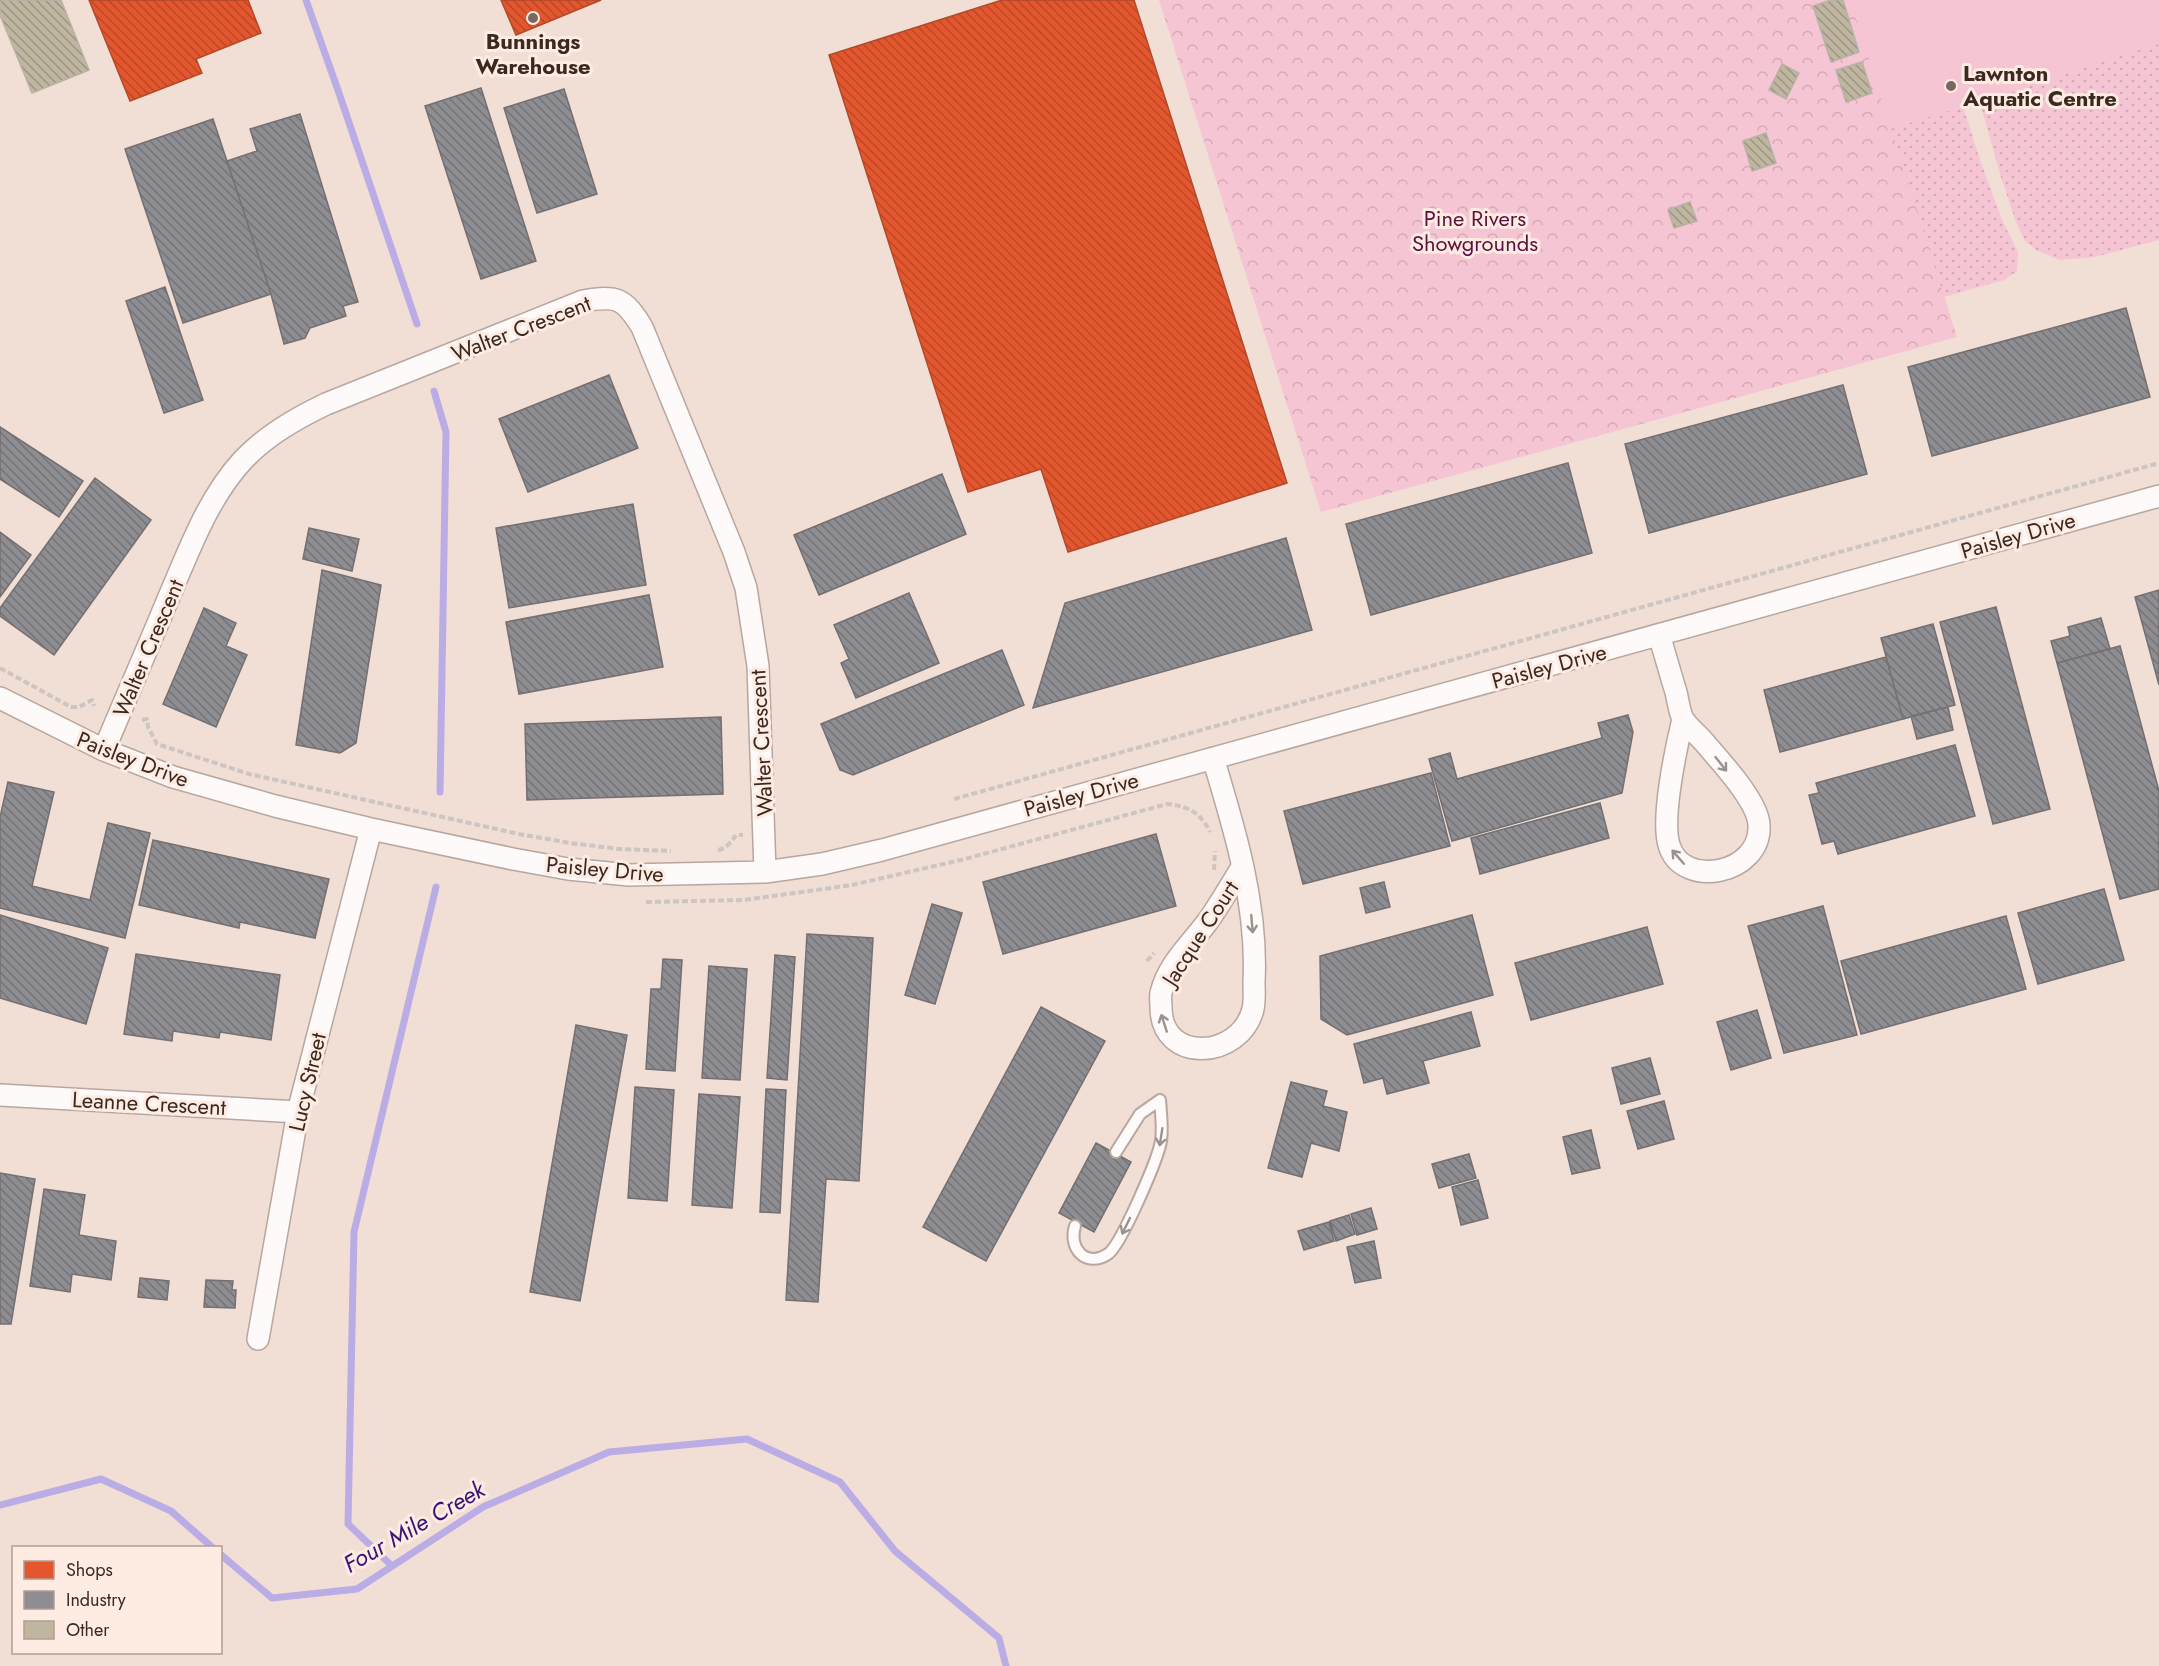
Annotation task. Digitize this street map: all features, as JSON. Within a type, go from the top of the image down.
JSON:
[{"type":"street","name":"Walter Crescent","points":[[104,750],[196,534],[221,488],[243,460],[269,436],[291,421],[326,404],[583,301],[600,298],[618,300],[630,308],[642,327],[734,552],[746,588],[758,666],[765,872]]},
{"type":"street","name":"Paisley Drive","points":[[0,698],[104,750],[193,783],[371,829],[568,869],[630,875],[765,872],[822,864],[882,850],[2159,496]]},
{"type":"street","points":[[1659,635],[1683,719],[1744,794],[1755,810],[1759,824],[1754,849],[1746,859],[1717,871],[1701,871],[1686,866],[1675,856],[1669,846],[1667,819],[1675,749],[1683,719]]},
{"type":"street","name":"Jacque Court","points":[[1213,758],[1228,806],[1250,898],[1255,964],[1253,1009],[1243,1030],[1229,1042],[1211,1048],[1192,1048],[1176,1041],[1165,1031],[1161,1014],[1161,994],[1170,971],[1208,921],[1242,867]]},
{"type":"street","name":"Lucy Street","points":[[258,1339],[298,1112],[371,829]]},
{"type":"street","name":"Leanne Crescent","points":[[0,1095],[298,1112]]},
{"type":"lane","points":[[1075,1226],[1072,1234],[1073,1243],[1077,1251],[1084,1256],[1101,1257],[1115,1248],[1151,1173],[1161,1143],[1163,1126],[1160,1100],[1140,1114],[1116,1152]]},
{"type":"path","points":[[954,799],[2159,462]]},
{"type":"path","points":[[0,668],[71,707],[79,707],[92,700],[94,706]]},
{"type":"path","points":[[142,720],[147,719],[148,727],[157,744],[249,774],[412,811],[570,843],[619,849],[678,851]]},
{"type":"path","points":[[646,902],[744,900],[852,885],[939,866],[1167,804],[1191,809],[1199,815],[1212,836]]},
{"type":"path","points":[[711,851],[722,849],[736,835],[765,833]]},
{"type":"path","points":[[1212,877],[1216,864],[1214,842]]},
{"type":"path","points":[[1148,961],[1158,948]]},
{"type":"green space","name":"Pine Rivers Showgrounds","points":[[1159,0],[1850,0],[1957,337],[1321,512]]},
{"type":"green space","points":[[1799,0],[1933,0],[1952,72],[1980,160],[2003,222],[2018,252],[2017,271],[2004,280],[1912,306]]},
{"type":"green space","name":"Lawnton Aquatic Centre","points":[[1850,0],[2159,0],[2159,44],[1891,129]]},
{"type":"green space","points":[[2159,0],[2159,240],[2095,257],[2060,260],[2036,250],[2025,241],[2015,219],[1976,88]]},
{"type":"building: Shops","points":[[89,0],[248,0],[261,33],[196,59],[202,73],[130,101]]},
{"type":"building: Shops","name":"Bunnings Warehouse","points":[[501,0],[601,0],[516,35]]},
{"type":"building: Shops","points":[[1002,0],[1134,0],[1287,483],[1068,552],[1041,469],[968,492],[829,55]]},
{"type":"building: Industry","points":[[481,88],[536,261],[481,279],[425,106]]},
{"type":"building: Industry","points":[[564,89],[597,194],[537,213],[504,108]]},
{"type":"building: Industry","points":[[300,114],[358,302],[343,306],[346,316],[310,328],[305,338],[284,344],[271,294],[227,161],[257,151],[250,129]]},
{"type":"building: Industry","points":[[213,119],[271,294],[183,323],[125,149]]},
{"type":"building: Industry","points":[[165,287],[203,400],[164,413],[126,301]]},
{"type":"building: Industry","points":[[2126,308],[2150,397],[1932,456],[1908,367]]},
{"type":"building: Industry","points":[[609,375],[638,448],[528,492],[499,419]]},
{"type":"building: Industry","points":[[1843,385],[1867,474],[1649,533],[1625,444]]},
{"type":"building: Industry","points":[[0,427],[83,481],[59,517],[0,479]]},
{"type":"building: Industry","points":[[1568,463],[1592,553],[1371,615],[1346,524]]},
{"type":"building: Industry","points":[[942,474],[966,534],[819,595],[794,535]]},
{"type":"building: Industry","points":[[95,478],[151,520],[54,655],[0,616],[0,608]]},
{"type":"building: Industry","points":[[633,504],[646,585],[509,608],[496,528]]},
{"type":"building: Industry","points":[[309,528],[359,539],[352,571],[303,559]]},
{"type":"building: Industry","points":[[0,532],[31,555],[0,597]]},
{"type":"building: Industry","points":[[1286,538],[1312,630],[1033,708],[1065,603]]},
{"type":"building: Industry","points":[[322,570],[381,585],[356,743],[340,753],[296,745]]},
{"type":"building: Industry","points":[[2159,590],[2159,685],[2135,597]]},
{"type":"building: Industry","points":[[909,593],[939,663],[856,698],[841,663],[849,659],[834,625]]},
{"type":"building: Industry","points":[[649,595],[663,667],[519,694],[506,622]]},
{"type":"building: Industry","points":[[1996,607],[2050,809],[1993,824],[1940,622]]},
{"type":"building: Industry","points":[[204,608],[236,623],[226,646],[247,655],[216,727],[163,704]]},
{"type":"building: Industry","points":[[2101,618],[2110,649],[2057,663],[2051,641],[2070,636],[2068,627]]},
{"type":"building: Industry","points":[[1933,624],[1955,705],[1903,719],[1881,638]]},
{"type":"building: Industry","points":[[2120,646],[2159,791],[2159,889],[2120,899],[2057,663]]},
{"type":"building: Industry","points":[[1002,650],[1024,705],[853,775],[840,770],[821,724]]},
{"type":"building: Industry","points":[[1886,657],[1903,719],[1780,752],[1764,690]]},
{"type":"building: Industry","points":[[1948,707],[1953,730],[1917,739],[1911,716]]},
{"type":"building: Industry","points":[[1628,715],[1633,732],[1622,793],[1452,841],[1429,759],[1450,753],[1457,779],[1602,738],[1598,723]]},
{"type":"building: Industry","points":[[721,717],[723,794],[527,800],[525,724]]},
{"type":"building: Industry","points":[[1955,745],[1975,816],[1838,854],[1834,841],[1822,844],[1809,795],[1819,793],[1816,783]]},
{"type":"building: Industry","points":[[1431,773],[1450,846],[1303,884],[1284,811]]},
{"type":"building: Industry","points":[[8,782],[54,792],[32,886],[90,900],[108,823],[150,833],[125,938],[0,908],[0,817]]},
{"type":"building: Industry","points":[[1600,803],[1609,838],[1480,874],[1471,838]]},
{"type":"building: Industry","points":[[1156,834],[1176,906],[1003,954],[983,882]]},
{"type":"building: Industry","points":[[153,840],[329,879],[315,938],[240,922],[239,928],[139,905]]},
{"type":"building: Industry","points":[[1384,882],[1390,907],[1366,913],[1360,888]]},
{"type":"building: Industry","points":[[2104,889],[2124,960],[2038,984],[2018,913]]},
{"type":"building: Industry","points":[[932,904],[962,913],[935,1004],[905,995]]},
{"type":"building: Industry","points":[[1823,906],[1857,1035],[1784,1053],[1748,926]]},
{"type":"building: Industry","points":[[0,915],[108,948],[86,1024],[0,998]]},
{"type":"building: Industry","points":[[1472,915],[1493,995],[1347,1035],[1321,1019],[1320,956]]},
{"type":"building: Industry","points":[[2006,916],[2026,989],[1861,1034],[1841,961]]},
{"type":"building: Industry","points":[[1647,927],[1663,984],[1531,1020],[1515,963]]},
{"type":"building: Industry","points":[[807,934],[873,938],[859,1181],[826,1179],[818,1302],[786,1300]]},
{"type":"building: Industry","points":[[136,954],[280,975],[271,1040],[220,1032],[219,1038],[173,1031],[172,1041],[124,1034]]},
{"type":"building: Industry","points":[[775,955],[795,957],[787,1080],[767,1078]]},
{"type":"building: Industry","points":[[663,959],[682,960],[675,1071],[646,1069],[651,989],[661,989]]},
{"type":"building: Industry","points":[[709,966],[747,969],[740,1080],[702,1078]]},
{"type":"building: Industry","points":[[1041,1007],[1105,1041],[986,1261],[923,1227]]},
{"type":"building: Industry","points":[[1757,1010],[1771,1058],[1731,1070],[1717,1022]]},
{"type":"building: Industry","points":[[1471,1012],[1480,1046],[1423,1061],[1429,1083],[1387,1094],[1383,1078],[1364,1083],[1354,1044]]},
{"type":"building: Industry","points":[[576,1025],[627,1035],[580,1301],[530,1292]]},
{"type":"building: Industry","points":[[1650,1058],[1660,1094],[1621,1104],[1612,1068]]},
{"type":"building: Industry","points":[[1291,1082],[1327,1091],[1323,1106],[1347,1112],[1339,1151],[1311,1143],[1302,1177],[1268,1168]]},
{"type":"building: Industry","points":[[635,1087],[674,1090],[667,1201],[628,1198]]},
{"type":"building: Industry","points":[[766,1089],[786,1090],[780,1213],[760,1212]]},
{"type":"building: Industry","points":[[699,1094],[740,1097],[732,1208],[692,1205]]},
{"type":"building: Industry","points":[[1664,1101],[1674,1139],[1638,1149],[1627,1111]]},
{"type":"building: Industry","points":[[1591,1130],[1600,1168],[1572,1174],[1563,1137]]},
{"type":"building: Industry","points":[[1096,1143],[1131,1162],[1094,1232],[1059,1213]]},
{"type":"building: Industry","points":[[1469,1154],[1476,1178],[1439,1188],[1432,1164]]},
{"type":"building: Industry","points":[[0,1173],[35,1179],[11,1324],[0,1324]]},
{"type":"building: Industry","points":[[1478,1180],[1488,1218],[1461,1225],[1452,1187]]},
{"type":"building: Industry","points":[[44,1189],[85,1195],[79,1235],[116,1241],[111,1280],[72,1274],[70,1292],[30,1286]]},
{"type":"building: Industry","points":[[1371,1208],[1377,1229],[1357,1235],[1351,1214]]},
{"type":"building: Industry","points":[[1349,1215],[1355,1234],[1336,1241],[1330,1221]]},
{"type":"building: Industry","points":[[1329,1222],[1334,1241],[1304,1250],[1298,1231]]},
{"type":"building: Industry","points":[[1374,1241],[1381,1278],[1355,1283],[1347,1247]]},
{"type":"building: Industry","points":[[140,1278],[169,1281],[167,1300],[138,1297]]},
{"type":"building: Industry","points":[[206,1280],[233,1281],[232,1290],[236,1290],[235,1308],[204,1307]]},
{"type":"building: Other","points":[[0,0],[61,0],[89,70],[32,93],[0,15]]},
{"type":"building: Other","points":[[1831,0],[1843,0],[1859,52],[1831,62],[1813,6]]},
{"type":"building: Other","points":[[1862,62],[1872,93],[1846,102],[1836,70]]},
{"type":"building: Other","points":[[1782,64],[1799,73],[1786,99],[1769,90]]},
{"type":"building: Other","points":[[1766,133],[1776,163],[1752,171],[1743,141]]},
{"type":"building: Other","points":[[1690,202],[1697,221],[1674,228],[1668,210]]},
{"type":"waterway","points":[[306,0],[417,324]]},
{"type":"waterway","points":[[434,391],[446,432],[440,792]]},
{"type":"waterway","points":[[392,1566],[348,1524],[354,1232],[436,887]]},
{"type":"waterway","name":"Four Mile Creek","points":[[222,1556],[272,1598],[357,1589],[483,1507],[609,1452],[747,1439],[840,1482],[895,1551],[999,1638],[1006,1666]]},
{"type":"waterway","name":"Four Mile Creek","points":[[0,1505],[101,1479],[171,1511],[211,1546]]},
{"type":"place","name":"Bunnings Warehouse","points":[[533,18]]},
{"type":"place","name":"Lawnton Aquatic Centre","points":[[1951,86]]}]
